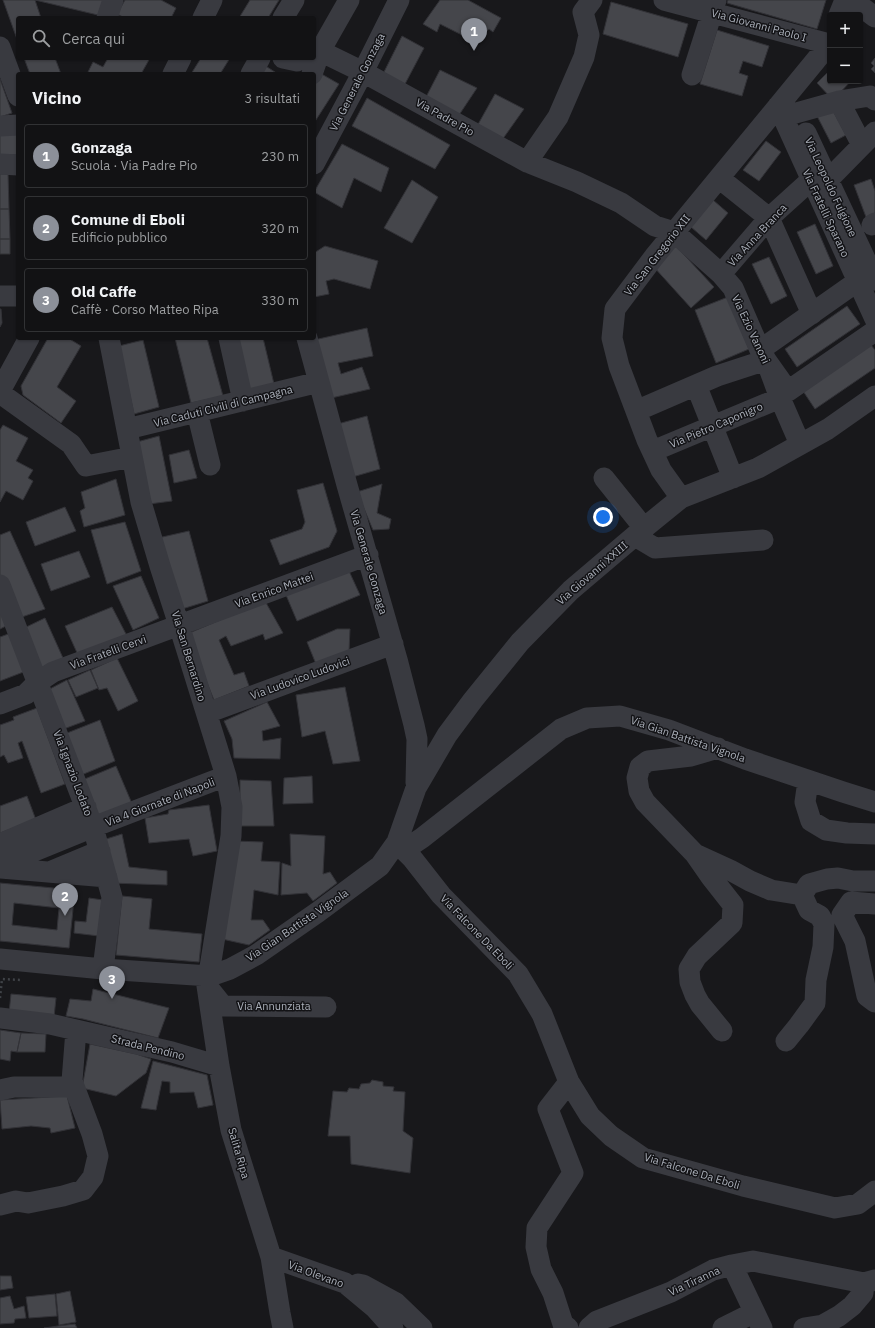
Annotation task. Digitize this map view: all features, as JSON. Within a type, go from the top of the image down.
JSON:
[{"type":"street","points":[[108,16],[113,0]]},
{"type":"street","points":[[284,16],[294,0]]},
{"type":"street","points":[[316,39],[333,0]]},
{"type":"street","points":[[316,43],[349,0]]},
{"type":"street","name":"Via Generale Gonzaga","points":[[316,160],[399,0]]},
{"type":"street","points":[[527,162],[558,116],[584,57],[590,35],[583,12],[592,0]]},
{"type":"street","name":"Via Giovanni Paolo I","points":[[664,0],[714,6],[827,42]]},
{"type":"street","points":[[841,12],[845,0]]},
{"type":"street","points":[[852,0],[875,17]]},
{"type":"street","points":[[692,75],[714,6]]},
{"type":"street","points":[[0,46],[16,90]]},
{"type":"street","name":"Via San Gregorio XII","points":[[681,498],[662,470],[653,451],[619,366],[612,338],[615,309],[654,257],[719,178],[787,104],[827,47]]},
{"type":"street","name":"Via Padre Pio","points":[[316,52],[363,72],[527,162],[578,182],[621,203],[655,226],[674,232]]},
{"type":"street","points":[[174,72],[181,60]]},
{"type":"street","points":[[252,72],[259,60]]},
{"type":"street","points":[[297,72],[305,60]]},
{"type":"street","points":[[311,60],[312,72]]},
{"type":"street","points":[[787,104],[839,101],[870,96],[875,100]]},
{"type":"street","points":[[839,101],[869,139]]},
{"type":"street","name":"Via Fratelli Sparano","points":[[787,104],[820,180]]},
{"type":"street","points":[[0,126],[16,125]]},
{"type":"street","name":"Via Anna Branca","points":[[721,274],[770,218],[820,180],[869,139]]},
{"type":"street","points":[[0,164],[16,165]]},
{"type":"street","points":[[719,178],[770,218],[812,314]]},
{"type":"street","name":"Via Leopoldo Fulgione","points":[[820,180],[869,274]]},
{"type":"street","name":"Via Ezio Vanoni","points":[[674,232],[721,274],[733,288],[800,444]]},
{"type":"street","points":[[636,411],[763,355],[812,314],[869,274],[875,319]]},
{"type":"street","points":[[0,296],[16,296]]},
{"type":"street","points":[[763,355],[788,391],[875,331]]},
{"type":"street","points":[[28,340],[0,392],[71,444],[86,466],[132,457]]},
{"type":"street","name":"Via San Bernardino","points":[[109,340],[143,509],[226,776],[232,807],[231,836],[209,981]]},
{"type":"street","points":[[229,340],[244,401]]},
{"type":"street","name":"Via Generale Gonzaga","points":[[308,340],[346,485],[368,555],[393,644],[409,718],[418,739],[416,788]]},
{"type":"street","name":"Via Caduti Civili di Campagna","points":[[127,429],[319,382]]},
{"type":"street","points":[[696,385],[734,478]]},
{"type":"street","name":"Via Giovanni XXIII","points":[[404,850],[416,788],[443,741],[473,700],[520,642],[571,590],[681,498],[758,468],[828,429],[875,396]]},
{"type":"street","name":"Via Pietro Caponigro","points":[[653,451],[780,398]]},
{"type":"street","points":[[197,412],[210,465]]},
{"type":"street","points":[[604,478],[639,532],[655,548],[763,540]]},
{"type":"street","name":"Via Enrico Mattei","points":[[180,625],[368,555]]},
{"type":"street","name":"Via Ignazio Lodato","points":[[0,584],[7,626],[38,682],[94,827],[112,897],[103,969]]},
{"type":"street","name":"Via Fratelli Cervi","points":[[0,704],[26,694],[38,682],[53,672],[180,625]]},
{"type":"street","name":"Via Ludovico Ludovici","points":[[206,713],[361,662],[393,644]]},
{"type":"street","name":"Via Gian Battista Vignola","points":[[209,981],[256,955],[318,912],[380,866],[422,838],[561,729],[587,718],[620,716],[669,730],[808,781],[843,792],[872,798]]},
{"type":"street","points":[[409,718],[428,734],[443,741]]},
{"type":"street","points":[[418,754],[443,741]]},
{"type":"street","points":[[718,748],[690,756],[648,761],[640,767],[637,778],[639,791],[645,802],[695,854],[733,905],[732,923],[697,956],[689,969],[690,982],[695,995],[700,1004],[722,1031]]},
{"type":"street","name":"Via 4 Giornate di Napoli","points":[[0,866],[94,827],[226,776]]},
{"type":"street","points":[[808,781],[805,802],[811,821],[826,830],[847,833],[875,834]]},
{"type":"street","points":[[0,844],[86,807]]},
{"type":"street","name":"Via Falcone Da Eboli","points":[[404,850],[441,895],[518,974],[542,1014],[569,1082],[590,1116],[611,1136],[643,1158],[743,1186],[835,1208],[858,1204],[875,1191]]},
{"type":"street","points":[[49,872],[100,851]]},
{"type":"street","points":[[695,854],[730,870],[750,882],[771,890],[802,895]]},
{"type":"street","points":[[0,866],[49,872],[107,876]]},
{"type":"street","points":[[802,895],[809,884],[826,879],[838,878],[853,881],[875,881]]},
{"type":"street","points":[[786,1040],[800,1025],[815,1003],[816,980],[823,947],[824,924],[820,916],[809,910],[802,895]]},
{"type":"street","points":[[875,904],[851,902],[842,915],[855,940],[867,996],[875,1002]]},
{"type":"street","points":[[0,958],[209,981]]},
{"type":"street","name":"Via Annunziata","points":[[209,981],[223,1006],[326,1006]]},
{"type":"street","name":"Salita Ripa","points":[[209,981],[219,1066],[232,1130],[271,1257],[280,1313],[284,1328]]},
{"type":"street","name":"Strada Pendino","points":[[0,1018],[50,1024],[158,1049],[219,1066]]},
{"type":"street","points":[[0,1205],[16,1201],[28,1203],[63,1196],[83,1190],[93,1177],[98,1156],[92,1134],[72,1081],[76,1030]]},
{"type":"street","points":[[0,1090],[14,1087],[66,1087],[72,1081]]},
{"type":"street","points":[[568,1328],[563,1324],[553,1294],[541,1269],[536,1247],[537,1228],[573,1173],[548,1109],[569,1082]]},
{"type":"street","name":"Via Olevano","points":[[271,1257],[345,1283],[375,1308],[393,1328]]},
{"type":"street","name":"Via Tiranna","points":[[589,1328],[597,1321],[671,1292],[713,1270],[753,1261],[870,1281]]},
{"type":"street","points":[[723,1328],[758,1320],[732,1265]]},
{"type":"street","points":[[804,1328],[823,1325],[839,1316],[852,1306],[863,1293],[870,1281]]},
{"type":"street","points":[[345,1283],[363,1285],[396,1303],[422,1328]]},
{"type":"path","points":[[0,998],[2,979],[28,980]]},
{"type":"building","points":[[3,0],[35,0],[40,16],[16,16],[16,36]]},
{"type":"building","points":[[35,0],[109,0],[102,16]]},
{"type":"building","points":[[125,0],[161,0],[176,8],[172,16],[121,16],[117,14]]},
{"type":"building","points":[[250,0],[279,0],[269,16],[240,16]]},
{"type":"building","points":[[440,0],[468,0],[501,18],[493,32],[489,29],[485,33],[474,30],[470,39],[440,24],[437,32],[423,24]]},
{"type":"building","points":[[728,0],[826,0],[817,29],[727,3]]},
{"type":"building","points":[[611,2],[688,24],[678,57],[603,34]]},
{"type":"building","points":[[717,30],[769,46],[762,67],[743,61],[739,73],[748,76],[742,96],[700,84]]},
{"type":"building","points":[[402,36],[424,48],[405,84],[383,74]]},
{"type":"building","points":[[875,58],[875,73],[871,69],[874,66],[871,63]]},
{"type":"building","points":[[25,60],[56,60],[60,72],[29,72]]},
{"type":"building","points":[[107,60],[149,60],[142,72],[88,72],[93,62],[103,67]]},
{"type":"building","points":[[200,60],[229,60],[221,72],[192,72]]},
{"type":"building","points":[[264,65],[275,72],[260,72]]},
{"type":"building","points":[[440,70],[477,88],[459,115],[425,99]]},
{"type":"building","points":[[318,72],[339,84],[316,120],[316,76]]},
{"type":"building","points":[[827,73],[827,84],[848,84],[833,100],[817,83]]},
{"type":"building","points":[[0,79],[12,113],[0,117]]},
{"type":"building","points":[[495,94],[524,109],[502,140],[476,128]]},
{"type":"building","points":[[367,98],[450,145],[435,169],[352,126]]},
{"type":"building","points":[[831,107],[846,135],[831,143],[816,114]]},
{"type":"building","points":[[0,132],[16,132],[16,155],[0,155]]},
{"type":"building","points":[[766,141],[781,152],[759,181],[743,170]]},
{"type":"building","points":[[342,144],[389,168],[381,192],[354,178],[342,208],[316,193],[316,189]]},
{"type":"building","points":[[0,174],[8,174],[9,209],[0,209]]},
{"type":"building","points":[[871,179],[875,191],[875,213],[866,217],[854,185]]},
{"type":"building","points":[[412,180],[438,197],[412,243],[384,228]]},
{"type":"building","points":[[713,200],[728,213],[706,240],[691,227]]},
{"type":"building","points":[[0,209],[9,209],[10,239],[0,239]]},
{"type":"building","points":[[815,224],[833,266],[816,274],[797,232]]},
{"type":"building","points":[[0,239],[10,239],[10,254],[0,254]]},
{"type":"building","points":[[325,246],[378,261],[370,289],[334,279],[326,281],[329,294],[316,297],[316,252]]},
{"type":"building","points":[[676,246],[714,287],[691,308],[653,266]]},
{"type":"building","points":[[769,257],[787,296],[771,304],[752,264]]},
{"type":"building","points":[[728,297],[749,349],[716,363],[695,310]]},
{"type":"building","points":[[847,306],[860,324],[797,367],[785,349]]},
{"type":"building","points":[[0,309],[2,323],[0,327]]},
{"type":"building","points":[[367,328],[373,356],[338,363],[341,374],[362,367],[370,389],[327,399],[314,340]]},
{"type":"building","points":[[47,340],[71,340],[81,346],[57,387],[76,401],[61,423],[23,395],[21,386]]},
{"type":"building","points":[[143,340],[159,407],[134,414],[119,346]]},
{"type":"building","points":[[175,340],[208,340],[223,396],[191,403]]},
{"type":"building","points":[[234,340],[263,340],[274,384],[247,390]]},
{"type":"building","points":[[871,345],[875,350],[875,368],[815,409],[803,391]]},
{"type":"building","points":[[367,416],[380,469],[349,478],[334,425]]},
{"type":"building","points":[[3,425],[28,438],[16,461],[33,470],[28,478],[33,481],[23,500],[6,491],[0,502],[0,430]]},
{"type":"building","points":[[159,436],[172,501],[149,504],[137,442]]},
{"type":"building","points":[[189,450],[197,478],[174,483],[169,455]]},
{"type":"building","points":[[116,479],[125,515],[84,527],[80,511],[85,508],[81,492]]},
{"type":"building","points":[[323,483],[337,531],[329,547],[280,565],[270,540],[302,529],[305,522],[297,490]]},
{"type":"building","points":[[382,484],[377,513],[391,519],[389,529],[373,530],[357,492]]},
{"type":"building","points":[[65,507],[76,531],[35,546],[26,522]]},
{"type":"building","points":[[125,522],[141,571],[107,584],[91,530]]},
{"type":"building","points":[[10,531],[45,609],[16,619],[0,578],[0,535]]},
{"type":"building","points":[[189,531],[208,601],[182,609],[158,538]]},
{"type":"building","points":[[79,551],[90,577],[51,591],[41,564]]},
{"type":"building","points":[[349,571],[360,595],[297,621],[286,595]]},
{"type":"building","points":[[141,576],[159,618],[133,630],[113,586]]},
{"type":"building","points":[[265,601],[283,633],[265,640],[263,634],[231,646],[226,636],[219,640],[234,675],[244,672],[249,686],[214,700],[187,634]]},
{"type":"building","points":[[112,607],[127,636],[78,655],[65,626]]},
{"type":"building","points":[[0,609],[6,626],[0,629]]},
{"type":"building","points":[[45,618],[63,658],[36,670],[20,630]]},
{"type":"building","points":[[337,629],[350,629],[349,651],[316,664],[307,642]]},
{"type":"building","points":[[11,633],[26,671],[0,681],[0,637]]},
{"type":"building","points":[[117,658],[138,701],[118,711],[107,688],[99,690],[91,670]]},
{"type":"building","points":[[90,670],[98,688],[76,697],[68,680]]},
{"type":"building","points":[[67,680],[85,721],[61,730],[46,691]]},
{"type":"building","points":[[345,687],[360,761],[333,764],[325,731],[302,737],[296,695]]},
{"type":"building","points":[[267,702],[280,726],[262,731],[263,741],[281,738],[280,759],[234,758],[232,739],[224,721]]},
{"type":"building","points":[[37,708],[65,784],[41,793],[22,741],[18,743],[23,758],[8,763],[4,755],[0,757],[0,725],[14,720],[13,717]]},
{"type":"building","points":[[100,720],[115,761],[79,776],[62,735]]},
{"type":"building","points":[[116,766],[133,806],[97,821],[80,781]]},
{"type":"building","points":[[312,776],[313,803],[283,804],[284,778]]},
{"type":"building","points":[[240,780],[271,781],[274,826],[240,826]]},
{"type":"building","points":[[27,796],[36,820],[0,833],[0,806]]},
{"type":"building","points":[[209,805],[217,851],[193,856],[189,839],[149,843],[145,818],[168,814],[169,810]]},
{"type":"building","points":[[122,834],[129,867],[167,871],[167,885],[111,883],[100,841]]},
{"type":"building","points":[[290,834],[325,836],[323,874],[330,872],[337,883],[313,901],[307,893],[281,895],[282,863],[291,866]]},
{"type":"building","points":[[234,841],[263,842],[261,861],[280,862],[278,895],[254,890],[251,920],[263,920],[270,930],[249,945],[222,939]]},
{"type":"building","points":[[0,883],[75,890],[69,948],[0,941]],"holes":[[[14,903],[59,908],[57,930],[12,925]]]},
{"type":"building","points":[[122,896],[152,899],[149,929],[202,934],[199,962],[116,955]]},
{"type":"building","points":[[89,898],[103,900],[99,936],[74,933],[75,921],[86,922]]},
{"type":"building","points":[[93,989],[169,1008],[158,1038],[66,1016],[70,999],[91,1001]]},
{"type":"building","points":[[11,994],[56,998],[54,1017],[9,1013]]},
{"type":"building","points":[[0,1030],[21,1033],[17,1052],[11,1051],[10,1061],[0,1059]]},
{"type":"building","points":[[21,1033],[46,1034],[45,1052],[17,1052]]},
{"type":"building","points":[[90,1044],[136,1054],[151,1059],[146,1073],[116,1096],[82,1088]]},
{"type":"building","points":[[153,1061],[207,1075],[213,1105],[198,1108],[194,1092],[170,1093],[170,1082],[162,1081],[156,1110],[141,1108]]},
{"type":"building","points":[[372,1080],[383,1082],[383,1086],[394,1087],[393,1091],[405,1092],[403,1131],[413,1138],[410,1173],[351,1164],[350,1136],[328,1136],[333,1091],[347,1092],[349,1088],[359,1089],[361,1084],[370,1083]]},
{"type":"building","points":[[67,1096],[75,1128],[51,1133],[50,1128],[31,1126],[2,1129],[0,1100]]},
{"type":"building","points":[[0,1276],[11,1276],[13,1288],[0,1290]]},
{"type":"building","points":[[70,1291],[76,1322],[59,1325],[56,1294]]},
{"type":"building","points":[[55,1294],[57,1316],[29,1318],[26,1297]]},
{"type":"building","points":[[10,1296],[14,1309],[24,1306],[26,1318],[15,1319],[14,1323],[0,1324],[0,1298]]},
{"type":"building","points":[[75,1324],[77,1328],[44,1328],[58,1326]]},
{"type":"place","name":"Gonzaga","points":[[474,51]]},
{"type":"place","name":"Comune di Eboli","points":[[65,916]]},
{"type":"place","name":"Old Caffe","points":[[112,999]]}]
